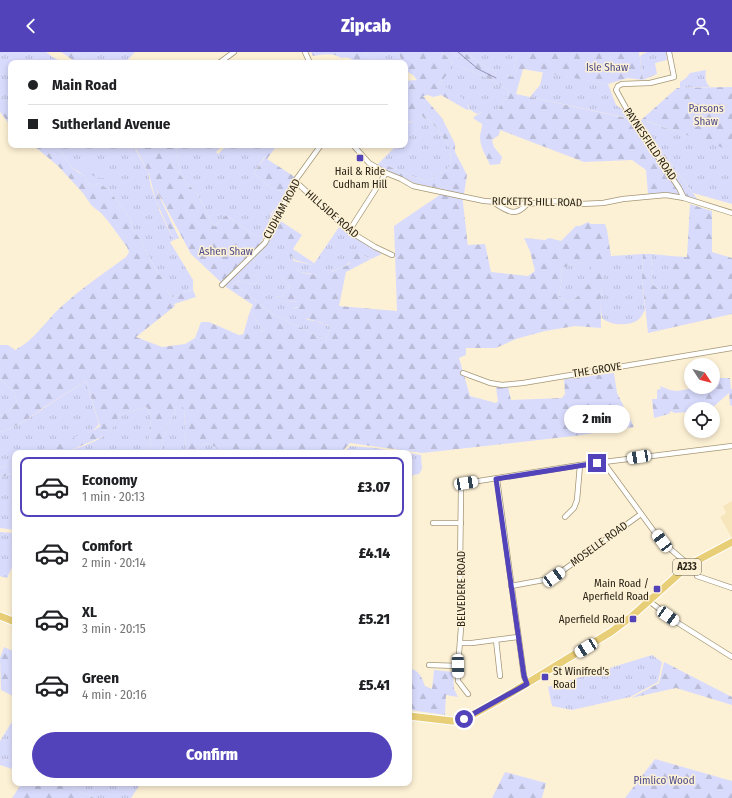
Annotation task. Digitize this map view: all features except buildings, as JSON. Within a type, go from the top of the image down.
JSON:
[{"type":"main road","name":"A233","points":[[412,716],[458,721],[476,713],[527,684],[611,632],[649,601],[689,565],[732,542]]},
{"type":"main road","points":[[0,616],[12,621]]},
{"type":"street","points":[[223,60],[234,52]]},
{"type":"street","name":"PAYNESFIELD ROAD","points":[[669,52],[674,77],[650,84],[622,84],[618,86],[616,90],[631,117],[679,188],[684,198]]},
{"type":"street","name":"CUDHAM ROAD","points":[[222,285],[265,243],[295,181],[319,148]]},
{"type":"street","name":"RICKETTS HILL ROAD","points":[[356,148],[369,163],[413,186],[492,201],[527,204],[553,201],[581,204],[666,195],[684,198],[732,213]]},
{"type":"street","points":[[349,231],[386,173]]},
{"type":"street","name":"HILLSIDE ROAD","points":[[295,181],[349,231],[375,247],[392,255]]},
{"type":"street","points":[[492,201],[506,211],[515,212],[522,210],[527,204]]},
{"type":"street","name":"THE GROVE","points":[[463,373],[490,383],[502,385],[523,383],[732,348]]},
{"type":"street","points":[[527,684],[524,676],[518,637],[496,479],[580,465],[732,446]]},
{"type":"street","points":[[604,463],[662,541],[689,565]]},
{"type":"street","points":[[565,517],[574,508],[577,500],[580,465]]},
{"type":"street","name":"BELVEDERE ROAD","points":[[468,694],[458,680],[462,615],[460,572],[461,489],[466,483],[496,479]]},
{"type":"street","name":"MOSELLE ROAD","points":[[511,586],[554,577],[641,514]]},
{"type":"street","points":[[433,523],[461,523]]},
{"type":"street","points":[[697,576],[732,588]]},
{"type":"street","points":[[649,601],[678,623],[732,657]]},
{"type":"street","points":[[460,643],[518,637]]},
{"type":"street","points":[[496,640],[500,676]]},
{"type":"street","points":[[430,664],[458,666]]},
{"type":"shaded area","points":[[732,501],[732,538],[720,517],[726,513],[723,506]]},
{"type":"green space","points":[[0,52],[46,52],[58,60],[8,60],[8,104],[0,95]]},
{"type":"green space","points":[[61,52],[75,52],[90,60],[73,60]]},
{"type":"green space","points":[[75,52],[135,52],[128,60],[90,60]]},
{"type":"green space","points":[[311,52],[365,52],[372,60],[352,60],[331,54],[313,56]]},
{"type":"green space","points":[[365,52],[398,52],[402,60],[372,60]]},
{"type":"green space","name":"Ashen Shaw","points":[[398,52],[442,52],[453,63],[449,72],[439,83],[461,97],[468,105],[469,109],[467,110],[441,95],[433,97],[428,95],[423,96],[442,118],[455,144],[455,152],[467,175],[464,194],[462,194],[468,247],[468,245],[485,244],[491,272],[528,276],[535,271],[530,251],[524,238],[545,240],[549,238],[561,241],[576,226],[580,226],[588,222],[591,224],[605,224],[607,230],[611,256],[604,271],[601,300],[601,328],[575,326],[545,331],[516,339],[496,348],[466,348],[466,355],[459,358],[470,396],[496,403],[498,401],[496,387],[508,387],[511,400],[562,398],[565,394],[564,379],[614,373],[617,393],[634,427],[574,436],[422,453],[412,452],[412,450],[400,450],[350,443],[344,450],[216,450],[216,447],[205,443],[197,450],[186,450],[184,407],[177,407],[163,437],[161,450],[152,450],[149,433],[151,418],[147,407],[118,415],[117,422],[104,436],[71,450],[47,450],[80,435],[93,431],[100,426],[86,381],[23,422],[0,432],[0,416],[17,402],[14,392],[0,379],[0,345],[8,345],[15,350],[29,341],[62,306],[126,257],[129,252],[127,247],[101,213],[92,206],[82,192],[58,166],[37,148],[54,148],[62,153],[72,168],[84,176],[92,187],[99,183],[109,190],[131,220],[133,230],[140,239],[158,274],[167,281],[167,290],[172,298],[183,292],[193,290],[196,297],[174,304],[175,306],[136,337],[162,347],[185,344],[195,338],[201,322],[209,322],[239,335],[264,331],[250,311],[253,305],[226,287],[191,254],[155,187],[179,238],[174,240],[156,201],[149,174],[136,148],[176,148],[180,175],[198,195],[214,227],[226,215],[254,235],[260,237],[267,230],[272,214],[278,206],[280,207],[260,244],[264,246],[279,220],[302,235],[293,249],[314,263],[313,265],[295,260],[292,256],[286,256],[283,253],[286,240],[289,235],[282,230],[253,262],[256,268],[254,274],[259,279],[258,282],[253,284],[235,281],[233,283],[273,314],[326,340],[331,327],[297,315],[291,309],[300,307],[300,301],[286,302],[273,296],[281,297],[290,287],[281,277],[288,267],[295,268],[308,274],[324,275],[349,264],[352,254],[357,253],[371,259],[346,272],[339,306],[397,311],[394,226],[447,190],[413,183],[376,166],[380,162],[403,173],[426,181],[447,170],[450,165],[451,150],[436,127],[421,114],[415,120],[408,122],[408,81],[417,80],[408,72],[408,60],[402,60]],"holes":[[[595,260],[590,265],[589,283],[576,298],[568,302],[559,297],[562,277],[561,268]]]},
{"type":"green space","points":[[442,52],[451,52],[459,58],[460,66],[494,81],[508,90],[509,93],[498,111],[482,112],[477,114],[469,109],[469,106],[438,82],[442,81],[453,63]]},
{"type":"green space","points":[[451,52],[463,52],[497,74],[501,72],[512,77],[517,71],[514,67],[518,52],[639,52],[643,80],[628,78],[608,84],[523,69],[516,94],[640,121],[677,88],[732,87],[732,151],[647,121],[642,124],[698,200],[682,198],[667,193],[648,194],[646,170],[632,160],[584,162],[500,130],[499,135],[492,140],[494,147],[502,157],[500,164],[490,165],[480,141],[482,124],[473,118],[485,111],[498,111],[509,93],[508,90],[494,81],[460,66],[457,62],[459,58]]},
{"type":"green space","points":[[463,52],[518,52],[514,67],[517,71],[514,77],[497,74]]},
{"type":"green space","points":[[647,52],[666,52],[667,60],[655,63],[657,74],[643,80],[640,57]]},
{"type":"green space","points":[[706,70],[706,79],[710,87],[680,88],[680,82],[690,73]]},
{"type":"green space","points":[[543,72],[608,84],[616,105],[622,109],[628,118],[530,97],[540,85]]},
{"type":"green space","points":[[0,95],[8,104],[8,122],[0,112]]},
{"type":"green space","points":[[421,114],[436,127],[451,150],[450,165],[447,170],[426,181],[403,173],[380,162],[394,148],[408,148],[408,123]]},
{"type":"green space","points":[[646,121],[732,150],[732,204],[693,193],[642,124]]},
{"type":"green space","points":[[54,148],[135,148],[148,172],[151,187],[160,212],[174,240],[170,242],[193,280],[193,290],[183,292],[172,298],[167,290],[167,281],[158,274],[140,239],[133,230],[131,220],[109,190],[99,183],[92,187],[84,176],[72,168],[62,153]]},
{"type":"green space","points":[[176,148],[220,148],[216,152],[218,154],[224,148],[270,148],[254,173],[270,187],[286,194],[272,212],[266,231],[260,237],[254,235],[226,215],[214,227],[198,195],[180,175]]},
{"type":"green space","points":[[269,148],[275,148],[267,159],[295,177],[286,194],[270,187],[254,173],[265,157],[263,155]]},
{"type":"green space","points":[[95,160],[99,160],[102,163],[97,167],[106,174],[104,178],[97,178],[92,175],[84,165],[89,162],[93,164]]},
{"type":"green space","points":[[690,204],[712,211],[712,252],[732,258],[732,314],[648,333],[642,278],[643,254],[652,254],[651,269],[653,285],[663,292],[670,288],[671,256],[687,257]]},
{"type":"green space","points":[[339,227],[382,254],[371,259],[357,253],[346,266],[323,276],[301,272],[295,268],[281,277],[290,287],[281,297],[275,296],[286,302],[300,301],[300,307],[293,308],[308,320],[316,321],[331,327],[326,340],[273,314],[233,283],[235,281],[253,284],[258,282],[259,279],[254,274],[253,262],[282,229],[289,235],[286,256],[292,256],[294,261],[313,265]]},
{"type":"green space","points":[[643,254],[642,278],[645,310],[641,317],[629,324],[614,324],[605,320],[602,318],[601,298],[604,269],[607,262],[611,256]]},
{"type":"green space","points":[[652,254],[671,256],[671,288],[663,292],[653,285],[651,269]]},
{"type":"green space","points":[[596,259],[590,276],[590,283],[576,298],[568,302],[559,297],[562,277],[561,268]]},
{"type":"green space","points":[[250,311],[264,331],[243,335]]},
{"type":"green space","points":[[720,378],[730,378],[732,389],[732,406],[730,405],[729,393],[719,402],[684,402],[684,412],[675,413],[671,411],[669,414],[654,418],[652,399],[657,399],[657,390],[661,389],[660,386],[677,391],[684,390],[684,394],[720,394]]},
{"type":"green space","points":[[0,379],[14,392],[17,402],[8,411],[0,416]]},
{"type":"green space","points":[[86,381],[99,424],[93,431],[47,450],[12,450],[12,464],[0,468],[0,432],[23,422]]},
{"type":"green space","points":[[184,406],[186,450],[161,450],[163,437],[177,407]]},
{"type":"green space","points":[[147,407],[151,418],[149,433],[152,450],[72,450],[97,440],[111,430],[118,415]]},
{"type":"green space","points":[[205,443],[216,447],[216,450],[197,450]]},
{"type":"green space","points":[[350,446],[387,450],[346,450]]},
{"type":"green space","points":[[412,454],[421,455],[422,469],[419,474],[413,475],[412,477]]},
{"type":"green space","points":[[12,464],[12,473],[0,478],[0,468]]},
{"type":"green space","points":[[12,473],[12,530],[0,528],[0,478]]},
{"type":"green space","points":[[0,532],[12,533],[12,567],[7,578],[0,576]]},
{"type":"green space","points":[[4,647],[12,651],[12,696],[1,690],[0,658]]},
{"type":"green space","points":[[652,655],[662,662],[658,682],[630,697],[572,710],[552,706],[548,687]]},
{"type":"green space","points":[[664,662],[732,697],[732,705],[676,688],[631,698],[659,683]]},
{"type":"green space","points":[[412,669],[418,672],[425,686],[432,689],[434,670],[453,672],[454,689],[458,697],[446,695],[445,715],[412,710]]},
{"type":"green space","points":[[12,722],[12,761],[0,758],[0,741]]},
{"type":"green space","points":[[0,758],[12,761],[12,769],[0,765]]},
{"type":"green space","name":"Pimlico Wood","points":[[655,759],[732,781],[732,798],[625,798]]},
{"type":"green space","points":[[505,772],[546,783],[542,798],[492,798]]},
{"type":"green space","points":[[20,786],[68,786],[94,798],[12,798]]},
{"type":"green space","points":[[68,786],[139,786],[131,798],[94,798]]},
{"type":"waterway","points":[[458,52],[478,69],[496,78]]},
{"type":"place","name":"Hail & Ride Cudham Hill","points":[[360,158]]},
{"type":"place","name":"Main Road / Aperfield Road","points":[[657,589]]},
{"type":"place","name":"Aperfield Road","points":[[633,619]]},
{"type":"place","name":"St Winifred's Road","points":[[545,677]]},
{"type":"route","points":[[464,719],[527,684],[524,676],[496,479],[597,463]]},
{"type":"park label","name":"Isle Shaw","points":[[607,67]]},
{"type":"park label","name":"Parsons Shaw","points":[[706,114]]}]
